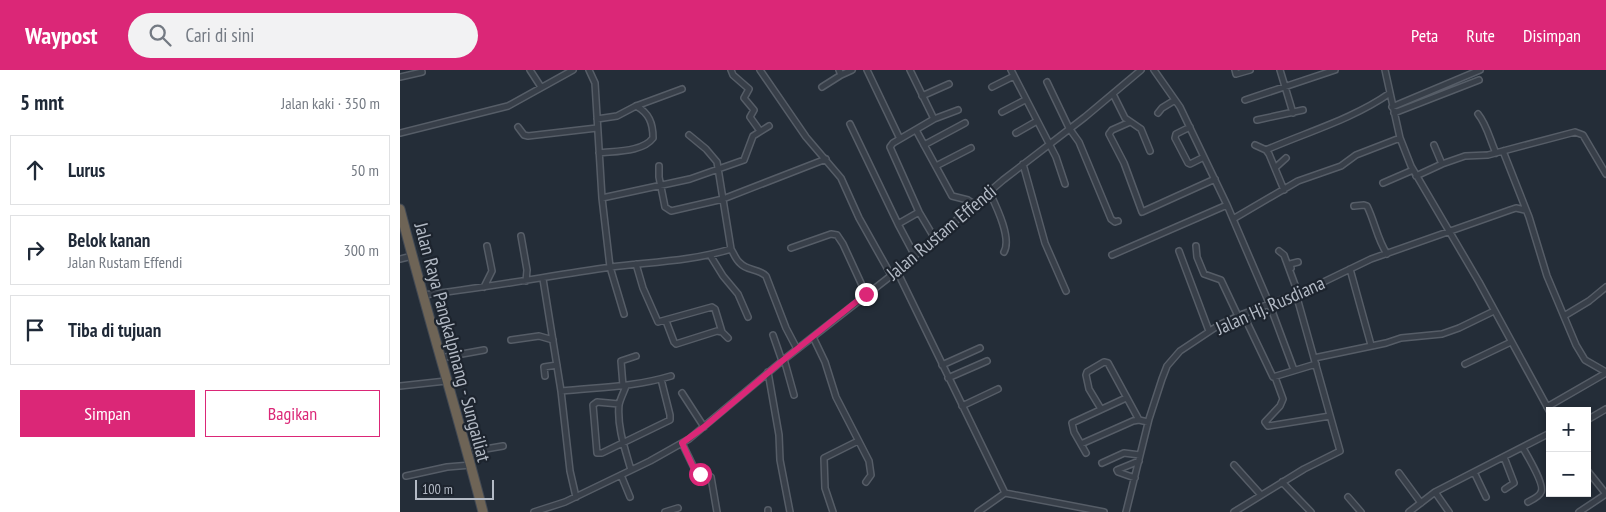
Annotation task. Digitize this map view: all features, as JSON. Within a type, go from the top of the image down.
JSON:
[{"type":"highway","name":"Jalan Raya Pangkalpinang - Sungailiat","points":[[400,209],[403,236],[412,256],[446,381],[468,452],[482,512]]},
{"type":"street","points":[[530,70],[541,87]]},
{"type":"street","points":[[400,133],[508,106],[573,70]]},
{"type":"street","points":[[589,70],[594,83],[602,198],[610,267],[624,314]]},
{"type":"street","points":[[731,70],[733,75],[749,89],[744,98],[754,109],[750,117],[760,131]]},
{"type":"street","points":[[760,70],[806,137],[826,158],[841,178],[859,218],[891,276]]},
{"type":"street","points":[[822,87],[840,73],[852,70]]},
{"type":"street","points":[[866,70],[900,139]]},
{"type":"street","points":[[912,70],[922,96],[934,118]]},
{"type":"street","points":[[1011,70],[1056,158],[1065,184]]},
{"type":"street","name":"Jalan Rustam Effendi","points":[[534,512],[549,510],[631,470],[682,443],[704,427],[768,372],[891,276],[989,191],[1141,70]]},
{"type":"street","points":[[1154,70],[1180,107],[1216,181],[1269,303],[1294,370]]},
{"type":"street","points":[[1235,70],[1236,74],[1250,70]]},
{"type":"street","points":[[1280,70],[1293,113]]},
{"type":"street","points":[[1245,100],[1334,70]]},
{"type":"street","points":[[1393,70],[1385,71],[1400,138],[1413,170],[1479,282],[1547,407]]},
{"type":"street","points":[[1393,109],[1480,70]]},
{"type":"street","points":[[400,77],[422,72]]},
{"type":"street","points":[[992,88],[1014,76]]},
{"type":"street","points":[[1393,109],[1479,80]]},
{"type":"street","points":[[1047,82],[1069,128],[1080,142],[1111,219],[1118,222]]},
{"type":"street","points":[[922,96],[949,84]]},
{"type":"street","points":[[597,119],[617,116],[636,106],[682,89]]},
{"type":"street","points":[[1113,94],[1125,118],[1140,128],[1150,151]]},
{"type":"street","points":[[1269,154],[1356,113],[1390,94]]},
{"type":"street","points":[[1002,112],[1025,100]]},
{"type":"street","points":[[1158,113],[1162,108],[1175,100]]},
{"type":"street","points":[[599,153],[634,148],[650,142],[653,138],[650,118],[648,114],[636,106]]},
{"type":"street","points":[[934,239],[919,212],[890,147],[893,143],[934,118],[958,110]]},
{"type":"street","points":[[1256,120],[1303,110]]},
{"type":"street","points":[[1478,114],[1483,121],[1496,153]]},
{"type":"street","points":[[1016,133],[1037,121]]},
{"type":"street","points":[[1130,122],[1112,130],[1109,134],[1124,163],[1142,212],[1216,181]]},
{"type":"street","points":[[924,144],[965,123]]},
{"type":"street","points":[[850,124],[915,256]]},
{"type":"street","points":[[602,198],[690,179],[745,159],[752,138],[769,126]]},
{"type":"street","points":[[518,127],[524,135],[528,136],[597,128]]},
{"type":"street","points":[[1190,127],[1176,134],[1174,138],[1188,164],[1204,157]]},
{"type":"street","points":[[916,130],[952,196],[968,200],[974,204]]},
{"type":"street","points":[[1416,176],[1465,156],[1482,156],[1578,133],[1583,135],[1606,174]]},
{"type":"street","points":[[689,135],[706,149],[717,162],[731,249],[741,265],[759,270],[766,276],[786,328],[797,349]]},
{"type":"street","points":[[1233,219],[1298,181],[1342,166],[1356,155],[1400,138]]},
{"type":"street","points":[[1255,145],[1269,154],[1284,190]]},
{"type":"street","points":[[1434,145],[1442,164]]},
{"type":"street","points":[[936,166],[971,148]]},
{"type":"street","points":[[1503,151],[1529,217],[1547,276],[1582,356],[1592,365],[1606,373],[1551,407]]},
{"type":"street","points":[[660,166],[665,207],[671,211],[723,199],[826,158]]},
{"type":"street","points":[[1276,167],[1286,158]]},
{"type":"street","points":[[1023,164],[1046,243],[1066,291]]},
{"type":"street","points":[[1383,183],[1413,170]]},
{"type":"street","points":[[989,191],[1005,232],[1007,244],[1004,252]]},
{"type":"street","points":[[1354,206],[1364,204],[1367,206],[1377,229],[1379,242],[1387,254]]},
{"type":"street","points":[[1112,256],[1227,205]]},
{"type":"street","name":"Jalan Hj. Rusdiana","points":[[1126,512],[1148,422],[1167,366],[1180,351],[1209,332],[1241,315],[1298,293],[1350,269],[1510,210],[1516,208],[1525,210]]},
{"type":"street","points":[[898,224],[919,212]]},
{"type":"street","points":[[791,248],[831,234],[837,235],[866,294]]},
{"type":"street","points":[[521,236],[527,270],[526,281]]},
{"type":"street","points":[[484,287],[492,271],[486,246]]},
{"type":"street","points":[[1196,246],[1197,256],[1204,274],[1221,280],[1275,377],[1283,399],[1282,403],[1265,422],[1268,426],[1330,416]]},
{"type":"street","points":[[423,295],[610,267],[710,255],[731,249]]},
{"type":"street","points":[[1179,251],[1209,332]]},
{"type":"street","points":[[1278,251],[1284,255],[1298,293]]},
{"type":"street","points":[[710,255],[723,276],[738,294],[748,317]]},
{"type":"street","points":[[400,260],[412,256]]},
{"type":"street","points":[[1234,512],[1282,482],[1340,451],[1290,264],[1298,262]]},
{"type":"street","points":[[636,264],[643,288],[659,323],[712,307],[715,309],[722,332],[728,338]]},
{"type":"street","points":[[1350,269],[1371,345]]},
{"type":"street","points":[[897,271],[920,322],[1005,492]]},
{"type":"street","points":[[543,278],[561,391],[570,472],[576,497]]},
{"type":"street","points":[[1564,316],[1589,301],[1606,287]]},
{"type":"street","points":[[1314,358],[1401,338],[1442,334],[1494,311]]},
{"type":"street","points":[[666,321],[676,344],[713,332],[722,332]]},
{"type":"street","points":[[773,335],[794,394]]},
{"type":"street","points":[[511,340],[539,336],[553,340]]},
{"type":"street","points":[[813,337],[825,362],[836,397],[869,461],[871,475],[866,482]]},
{"type":"street","points":[[1465,364],[1511,342]]},
{"type":"street","points":[[942,365],[980,348]]},
{"type":"street","points":[[440,358],[484,350]]},
{"type":"street","points":[[631,470],[622,442],[619,404],[624,386],[621,361],[636,356]]},
{"type":"street","points":[[948,378],[987,361]]},
{"type":"street","points":[[1101,409],[1089,388],[1086,377],[1087,372],[1101,362],[1108,364],[1138,420]]},
{"type":"street","points":[[1275,377],[1316,364]]},
{"type":"street","points":[[545,376],[544,367],[557,365]]},
{"type":"street","points":[[768,372],[779,435],[780,460],[790,512]]},
{"type":"street","points":[[561,391],[624,386],[671,376]]},
{"type":"street","points":[[619,404],[597,402],[593,406],[596,452],[599,454],[670,420],[661,379]]},
{"type":"street","points":[[400,386],[446,381]]},
{"type":"street","points":[[962,406],[998,389]]},
{"type":"street","points":[[682,393],[704,427]]},
{"type":"street","points":[[1086,453],[1074,432],[1072,423],[1126,398]]},
{"type":"street","points":[[1591,418],[1606,409]]},
{"type":"street","points":[[1081,444],[1138,420],[1148,422]]},
{"type":"street","points":[[1409,512],[1435,492],[1546,435]]},
{"type":"street","points":[[833,512],[825,488],[824,458],[858,441]]},
{"type":"street","points":[[682,443],[696,472],[706,473],[710,477],[717,512]]},
{"type":"street","points":[[468,452],[503,446]]},
{"type":"street","points":[[1523,448],[1542,489],[1539,495],[1528,502]]},
{"type":"street","points":[[1102,463],[1124,453],[1139,458]]},
{"type":"street","points":[[1134,478],[1117,470],[1139,458]]},
{"type":"street","points":[[1504,458],[1514,483],[1506,489]]},
{"type":"street","points":[[406,476],[446,467],[471,465]]},
{"type":"street","points":[[1234,465],[1261,495]]},
{"type":"street","points":[[1474,472],[1486,497]]},
{"type":"street","points":[[1398,473],[1421,503]]},
{"type":"street","points":[[621,475],[630,497]]},
{"type":"street","points":[[1578,512],[1606,494],[1591,475]]},
{"type":"street","points":[[1282,482],[1311,512]]},
{"type":"street","points":[[978,512],[1005,492],[1104,512]]},
{"type":"street","points":[[1435,492],[1449,512]]},
{"type":"street","points":[[1348,497],[1361,512]]},
{"type":"street","points":[[666,512],[678,508]]},
{"type":"route","points":[[700,474],[695,471],[682,443],[866,294]]}]
